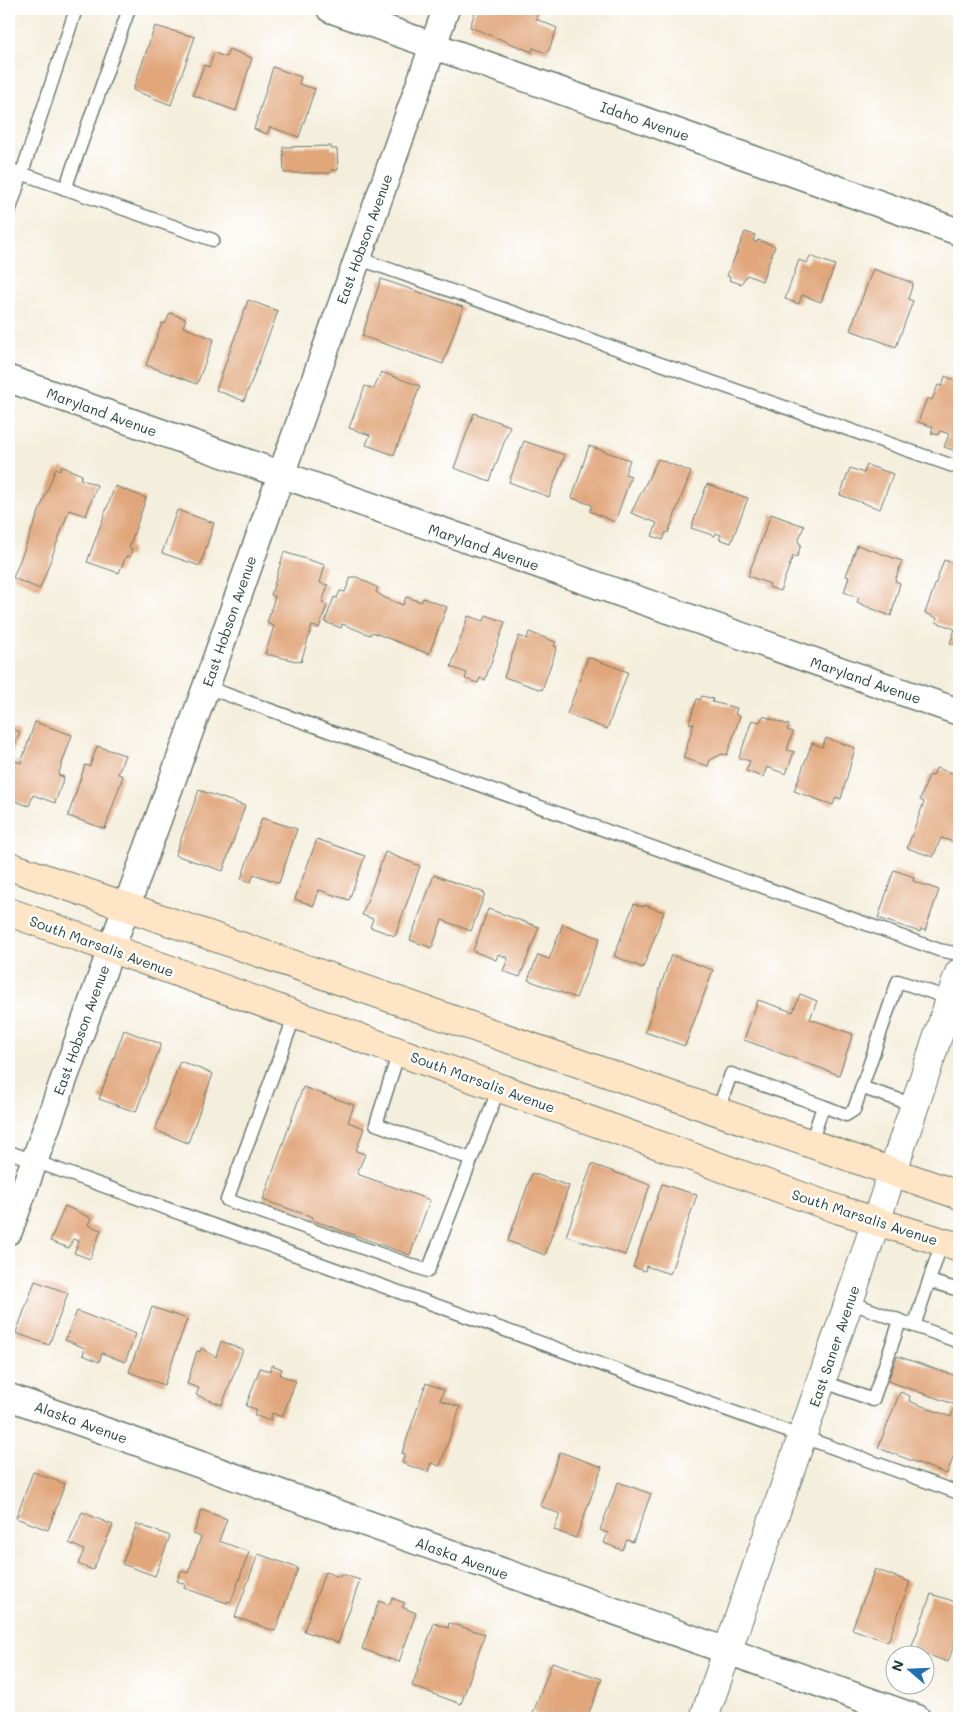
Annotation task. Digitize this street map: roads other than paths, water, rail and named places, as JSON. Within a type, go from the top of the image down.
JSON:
[{"type":"main road","points":[[9,866],[125,908],[718,1110],[959,1195]]},
{"type":"main road","name":"South Marsalis Avenue","points":[[9,912],[876,1222],[951,1244]]},
{"type":"street","name":"Idaho Avenue","points":[[330,9],[959,232]]},
{"type":"street","name":"East Hobson Avenue","points":[[9,1231],[206,687],[446,9]]},
{"type":"street","name":"Maryland Avenue","points":[[9,379],[280,476],[959,712]]},
{"type":"street","name":"East Saner Avenue","points":[[704,1718],[822,1381],[959,974]]},
{"type":"street","name":"Alaska Avenue","points":[[9,1397],[917,1718]]},
{"type":"lane","points":[[9,212],[76,9]]},
{"type":"lane","points":[[65,189],[129,9]]},
{"type":"lane","points":[[9,169],[213,240]]},
{"type":"lane","points":[[357,258],[959,468]]},
{"type":"lane","points":[[206,687],[939,950],[959,954]]},
{"type":"lane","points":[[718,1110],[731,1074],[846,1114],[854,1110],[863,1088],[898,981],[951,999]]},
{"type":"lane","points":[[295,1014],[227,1200],[428,1271],[499,1088]]},
{"type":"lane","points":[[399,1052],[376,1124],[471,1159]]},
{"type":"lane","points":[[863,1088],[915,1105]]},
{"type":"lane","points":[[810,1143],[823,1106]]},
{"type":"lane","points":[[9,1152],[959,1493]]},
{"type":"lane","points":[[914,1326],[929,1281],[951,1244]]},
{"type":"lane","points":[[929,1281],[959,1290]]},
{"type":"lane","points":[[849,1302],[959,1342]]},
{"type":"lane","points":[[822,1381],[873,1400],[900,1321]]}]
